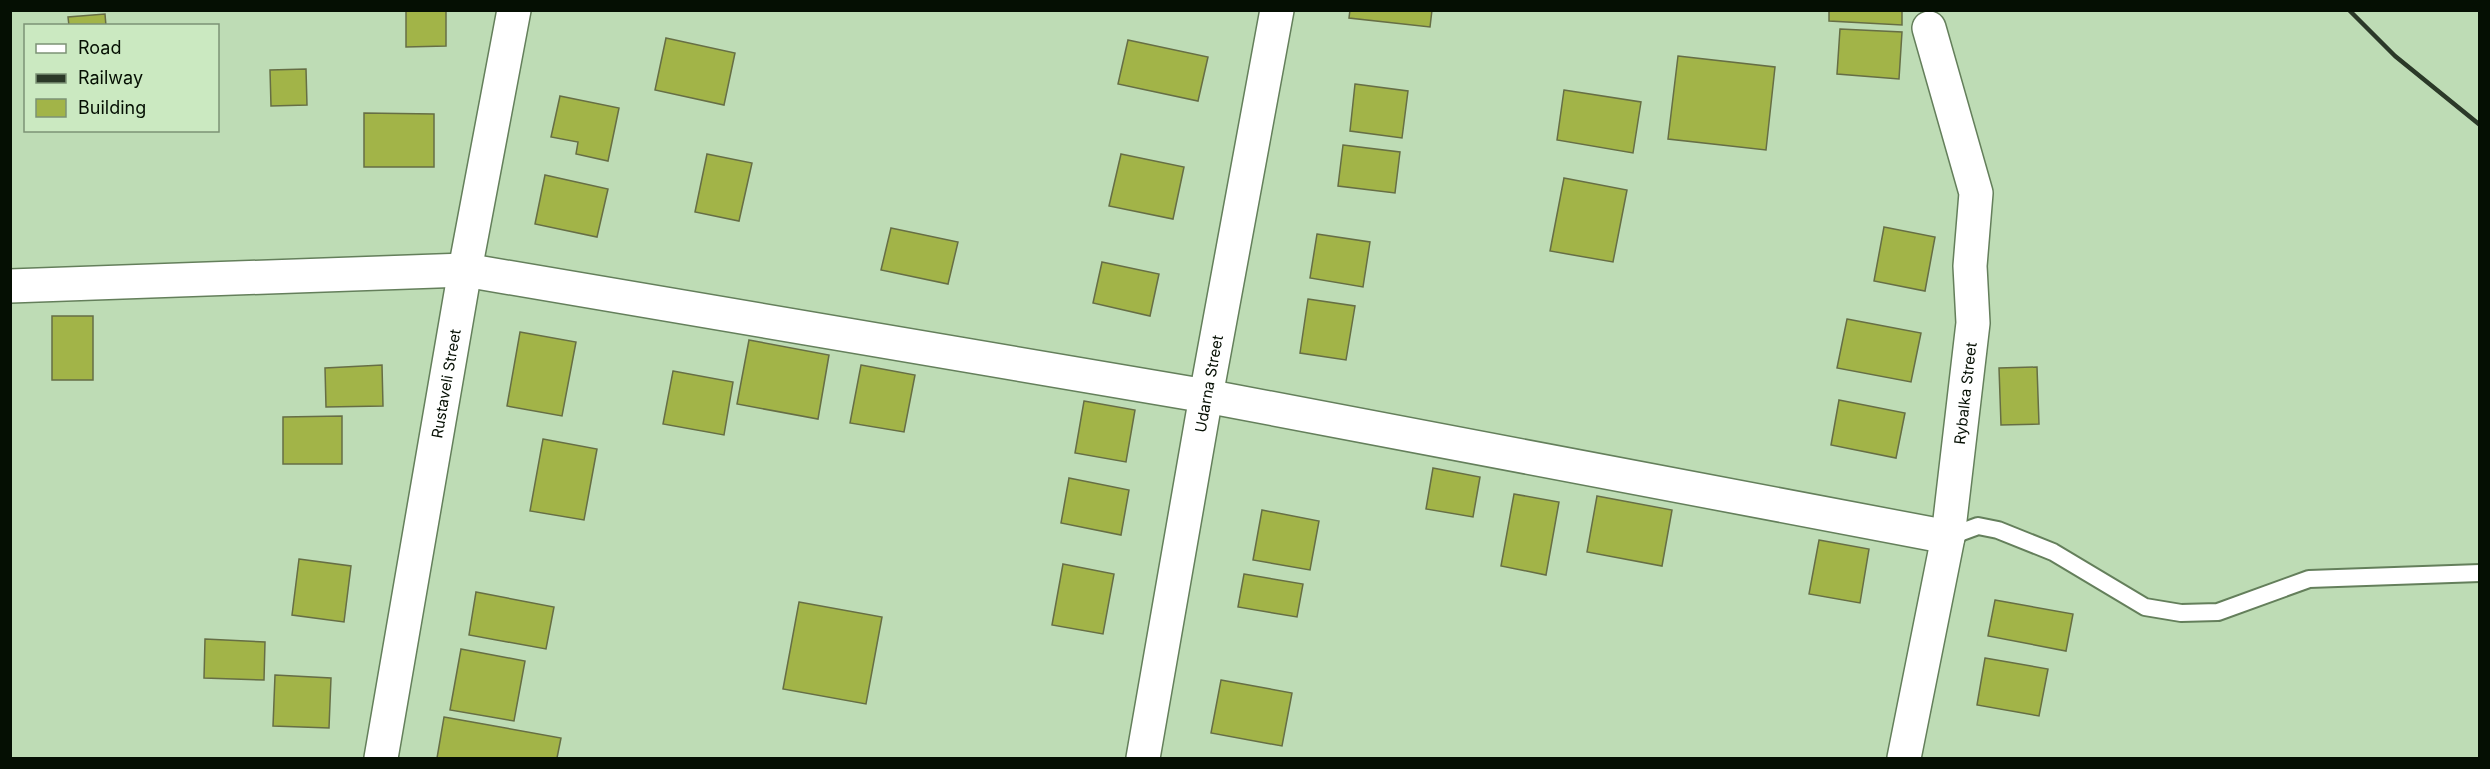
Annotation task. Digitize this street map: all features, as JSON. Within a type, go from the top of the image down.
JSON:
[{"type":"street","name":"Rustaveli Street","points":[[381,759],[465,270],[514,10]]},
{"type":"street","name":"Udarna Street","points":[[1143,759],[1206,396],[1277,10]]},
{"type":"street","name":"Rybalka Street","points":[[1904,759],[1948,537],[1973,323],[1970,266],[1976,193],[1929,28]]},
{"type":"street","points":[[10,286],[465,270],[1206,396],[1948,537]]},
{"type":"lane","points":[[1948,537],[1978,526],[1998,530],[2054,552],[2145,607],[2181,613],[2218,612],[2309,579],[2480,573]]},
{"type":"building","points":[[406,10],[446,10],[446,46],[406,47]]},
{"type":"building","points":[[1350,10],[1432,10],[1430,27],[1349,18]]},
{"type":"building","points":[[1829,10],[1902,10],[1902,25],[1829,21]]},
{"type":"building","points":[[105,14],[106,24],[69,24],[68,17]]},
{"type":"building","points":[[1840,29],[1902,32],[1899,79],[1837,74]]},
{"type":"building","points":[[666,38],[735,53],[724,105],[655,90]]},
{"type":"building","points":[[1128,40],[1208,57],[1198,101],[1118,84]]},
{"type":"building","points":[[1678,56],[1775,67],[1766,150],[1668,139]]},
{"type":"building","points":[[306,69],[307,105],[271,106],[270,70]]},
{"type":"building","points":[[1355,84],[1408,91],[1402,138],[1350,131]]},
{"type":"building","points":[[1564,90],[1641,102],[1633,153],[1557,140]]},
{"type":"building","points":[[560,96],[619,108],[608,161],[576,154],[578,142],[551,137]]},
{"type":"building","points":[[364,113],[434,114],[434,167],[364,167]]},
{"type":"building","points":[[1343,145],[1400,152],[1395,193],[1338,186]]},
{"type":"building","points":[[707,154],[752,163],[739,221],[695,212]]},
{"type":"building","points":[[1121,154],[1184,167],[1173,219],[1109,206]]},
{"type":"building","points":[[545,175],[608,189],[597,237],[535,224]]},
{"type":"building","points":[[1564,178],[1627,190],[1613,262],[1550,251]]},
{"type":"building","points":[[1884,227],[1935,237],[1925,291],[1874,281]]},
{"type":"building","points":[[891,228],[958,242],[948,284],[881,270]]},
{"type":"building","points":[[1317,234],[1370,242],[1363,287],[1310,278]]},
{"type":"building","points":[[1102,262],[1159,274],[1150,316],[1093,303]]},
{"type":"building","points":[[1308,299],[1355,306],[1346,360],[1300,353]]},
{"type":"building","points":[[52,316],[93,316],[93,380],[52,380]]},
{"type":"building","points":[[1847,319],[1921,333],[1911,382],[1837,368]]},
{"type":"building","points":[[520,332],[576,342],[562,416],[507,406]]},
{"type":"building","points":[[749,340],[829,355],[818,419],[737,404]]},
{"type":"building","points":[[382,365],[383,406],[326,407],[325,368]]},
{"type":"building","points":[[861,365],[915,375],[904,432],[850,423]]},
{"type":"building","points":[[2037,367],[2039,424],[2001,425],[1999,368]]},
{"type":"building","points":[[673,371],[733,382],[724,435],[663,424]]},
{"type":"building","points":[[1839,400],[1905,413],[1896,458],[1831,445]]},
{"type":"building","points":[[1084,401],[1135,410],[1126,462],[1075,453]]},
{"type":"building","points":[[342,416],[342,464],[283,464],[283,417]]},
{"type":"building","points":[[543,439],[597,449],[584,520],[530,511]]},
{"type":"building","points":[[1433,468],[1480,477],[1473,517],[1426,509]]},
{"type":"building","points":[[1069,478],[1129,490],[1121,535],[1061,523]]},
{"type":"building","points":[[1514,494],[1559,502],[1546,575],[1501,566]]},
{"type":"building","points":[[1597,496],[1672,510],[1662,566],[1587,552]]},
{"type":"building","points":[[1262,510],[1319,521],[1310,570],[1253,560]]},
{"type":"building","points":[[1819,540],[1869,549],[1860,603],[1809,594]]},
{"type":"building","points":[[299,559],[351,566],[344,622],[292,615]]},
{"type":"building","points":[[1063,564],[1114,574],[1103,634],[1052,625]]},
{"type":"building","points":[[1244,574],[1303,584],[1297,617],[1238,607]]},
{"type":"building","points":[[476,592],[554,607],[546,649],[469,635]]},
{"type":"building","points":[[1995,600],[2073,614],[2066,651],[1988,636]]},
{"type":"building","points":[[799,602],[882,617],[866,704],[783,689]]},
{"type":"building","points":[[205,639],[265,642],[264,680],[204,678]]},
{"type":"building","points":[[461,649],[525,661],[514,721],[450,710]]},
{"type":"building","points":[[1985,658],[2048,669],[2039,716],[1977,705]]},
{"type":"building","points":[[275,675],[331,678],[329,728],[273,726]]},
{"type":"building","points":[[1221,680],[1292,693],[1282,746],[1211,733]]},
{"type":"building","points":[[444,717],[561,738],[557,758],[437,758]]},
{"type":"railway","points":[[2349,10],[2395,56],[2480,125]]}]
